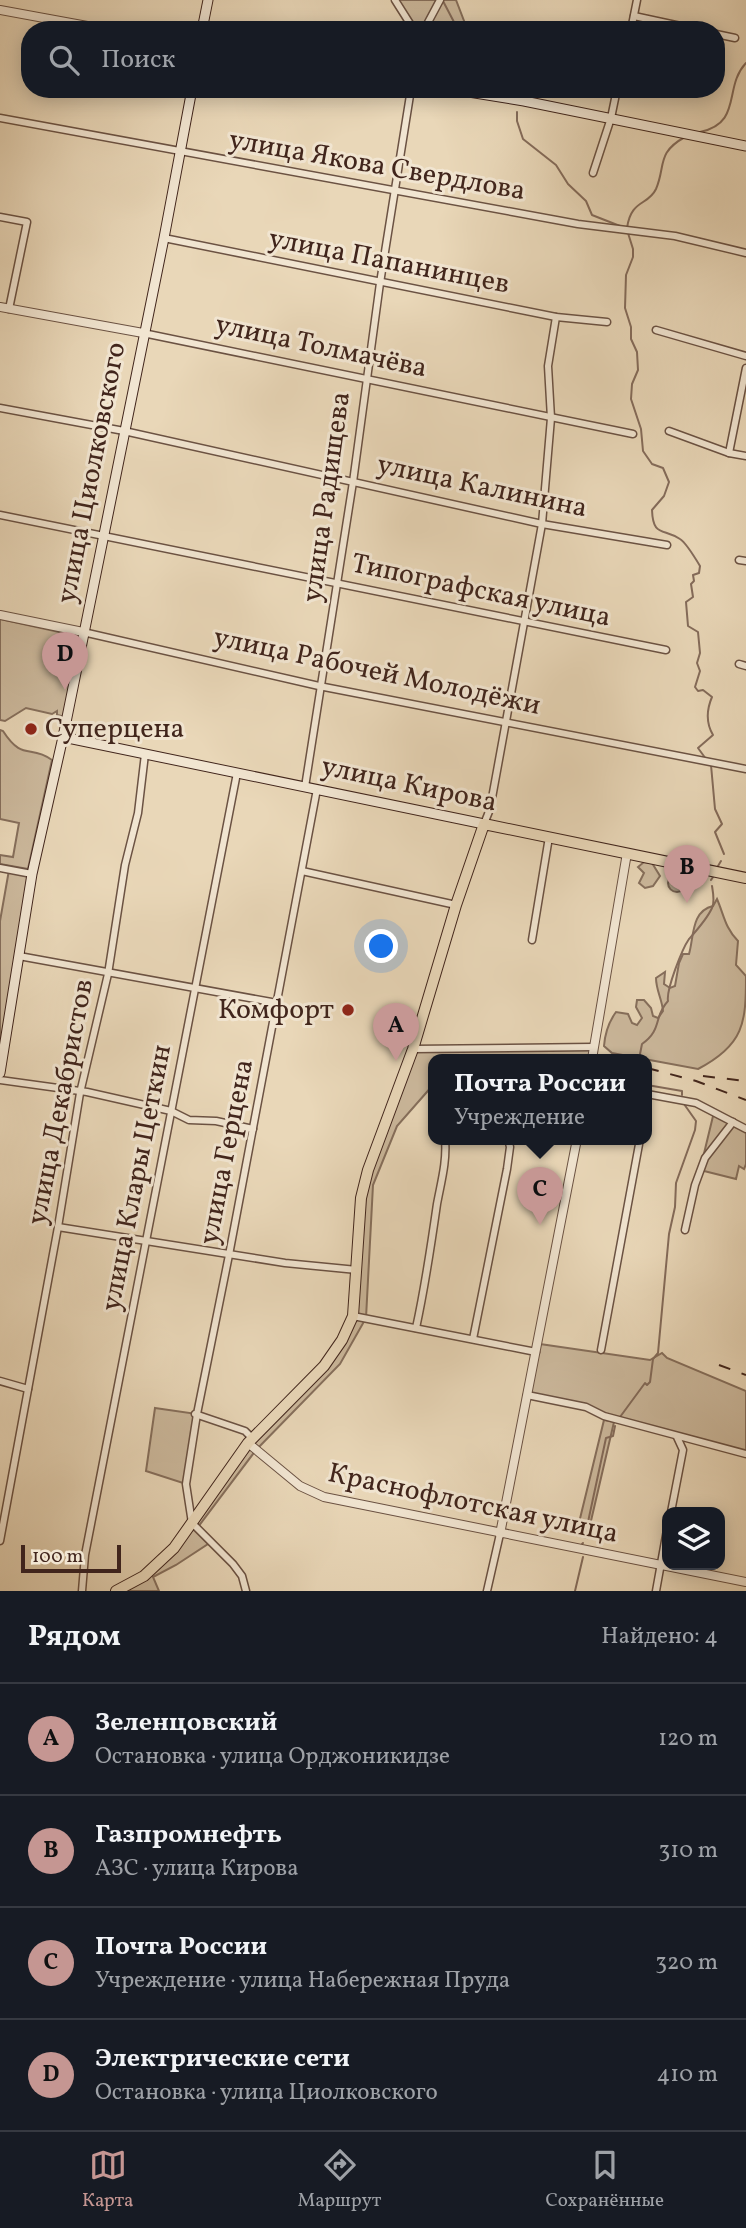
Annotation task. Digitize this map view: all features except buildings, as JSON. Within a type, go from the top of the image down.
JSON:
[{"type":"main road","points":[[204,21],[208,0]]},
{"type":"main road","name":"улица Циолковского","points":[[0,1073],[32,874],[164,238],[189,98]]},
{"type":"main road","points":[[500,98],[746,145]]},
{"type":"main road","name":"улица Кирова","points":[[62,737],[746,878]]},
{"type":"main road","points":[[116,1591],[144,1576],[174,1548],[250,1440],[324,1366],[342,1340],[353,1316],[361,1198],[368,1170],[413,1049],[456,905],[484,824]]},
{"type":"street","points":[[395,0],[408,21]]},
{"type":"street","points":[[429,21],[440,0]]},
{"type":"street","points":[[633,21],[638,0]]},
{"type":"street","points":[[0,10],[60,21]]},
{"type":"street","points":[[634,16],[657,21]]},
{"type":"street","points":[[725,36],[735,38]]},
{"type":"street","name":"улица Радищева","points":[[305,787],[410,98]]},
{"type":"street","points":[[593,173],[615,98]]},
{"type":"street","name":"улица Якова Свердлова","points":[[0,118],[578,224],[676,236],[746,253]]},
{"type":"street","points":[[0,217],[27,222],[4,308]]},
{"type":"street","name":"улица Папанинцев","points":[[164,238],[556,317],[607,322]]},
{"type":"street","name":"улица Толмачёва","points":[[4,308],[144,332],[633,434]]},
{"type":"street","points":[[484,824],[490,809],[542,524],[551,418],[548,366],[556,317]]},
{"type":"street","points":[[656,330],[746,356]]},
{"type":"street","points":[[729,453],[746,368]]},
{"type":"street","name":"улица Калинина","points":[[0,408],[124,431],[542,524],[667,545]]},
{"type":"street","points":[[669,431],[729,453],[746,456]]},
{"type":"street","name":"Типографская улица","points":[[0,515],[666,650]]},
{"type":"street","name":"улица Рабочей Молодёжи","points":[[0,615],[319,686],[746,769]]},
{"type":"street","name":"улица Декабристов","points":[[0,1541],[80,1093],[108,974],[125,865],[138,813],[145,754]]},
{"type":"street","name":"улица Клары Цеткин","points":[[82,1591],[85,1555],[237,773]]},
{"type":"street","name":"улица Герцена","points":[[192,1523],[186,1484],[196,1414],[229,1255],[317,789]]},
{"type":"street","points":[[532,940],[549,837]]},
{"type":"street","points":[[592,1054],[627,853]]},
{"type":"street","points":[[0,868],[32,874]]},
{"type":"street","points":[[302,871],[456,905]]},
{"type":"street","points":[[19,956],[276,1003]]},
{"type":"street","points":[[413,1049],[593,1047]]},
{"type":"street","points":[[0,1080],[87,1092],[171,1111],[189,1120],[216,1121],[253,1129]]},
{"type":"street","points":[[652,1098],[696,1103],[746,1129]]},
{"type":"street","points":[[685,1230],[695,1185],[705,1158],[733,1122]]},
{"type":"street","points":[[416,1328],[429,1268],[446,1161],[445,1145]]},
{"type":"street","points":[[473,1339],[510,1145]]},
{"type":"street","points":[[487,1591],[576,1145]]},
{"type":"street","points":[[601,1350],[639,1145]]},
{"type":"street","points":[[58,1227],[229,1255],[357,1270]]},
{"type":"street","points":[[353,1316],[536,1352]]},
{"type":"street","points":[[0,1381],[28,1389]]},
{"type":"street","points":[[527,1395],[586,1407],[604,1416],[746,1454]]},
{"type":"street","name":"Краснофлотская улица","points":[[196,1414],[245,1431],[250,1440],[310,1493],[500,1534],[746,1582]]},
{"type":"street","points":[[672,1507],[682,1450],[677,1437]]},
{"type":"street","points":[[192,1523],[233,1564],[242,1576],[246,1591]]},
{"type":"street","points":[[656,1591],[662,1556]]},
{"type":"shaded area","points":[[395,0],[456,0],[464,21],[408,21]]},
{"type":"shaded area","points":[[0,619],[73,635],[75,630],[83,632],[66,717],[57,715],[57,711],[52,714],[26,708],[5,721],[0,720]]},
{"type":"shaded area","points":[[0,730],[21,750],[38,753],[52,760],[28,869],[0,864],[0,855],[13,857],[19,823],[0,819]]},
{"type":"shaded area","points":[[644,862],[652,863],[660,876],[653,886],[645,888],[639,883],[644,873],[638,867]]},
{"type":"shaded area","points":[[9,870],[32,874],[0,1073],[0,921]]},
{"type":"shaded area","points":[[677,874],[683,877],[686,883],[683,889],[677,892],[671,889],[668,883],[671,877]]},
{"type":"shaded area","points":[[717,899],[727,926],[738,941],[736,965],[746,976],[743,1020],[733,1041],[725,1051],[698,1069],[652,1060],[652,1054],[612,1053],[604,1046],[607,1028],[616,1012],[628,1014],[632,1023],[637,1025],[642,1018],[636,1007],[637,1000],[644,1000],[651,1008],[653,1016],[658,1018],[663,1011],[656,978],[665,972],[664,984],[670,988],[675,986],[679,963],[683,954],[689,954],[697,919],[701,913],[713,906]]},
{"type":"shaded area","points":[[593,1047],[592,1054],[428,1054],[428,1091],[397,1126],[373,1185],[366,1318],[340,1364],[256,1450],[198,1527],[211,1542],[153,1577],[159,1591],[116,1591],[161,1560],[248,1443],[324,1366],[353,1316],[361,1198],[413,1049]]},
{"type":"shaded area","points":[[714,1112],[746,1129],[746,1164],[744,1169],[739,1166],[736,1179],[700,1170]]},
{"type":"shaded area","points":[[540,1344],[650,1360],[662,1353],[667,1358],[746,1391],[746,1452],[530,1395]]},
{"type":"shaded area","points":[[155,1408],[197,1414],[186,1484],[146,1471]]},
{"type":"shaded area","points":[[604,1420],[614,1422],[587,1538],[576,1535]]},
{"type":"waterway","points":[[443,1],[453,21]]},
{"type":"waterway","points":[[700,132],[722,121],[727,113],[739,72],[746,63]]},
{"type":"waterway","points":[[517,112],[523,139],[556,165],[568,184],[586,201],[592,215],[620,226]]},
{"type":"waterway","points":[[627,228],[632,212],[656,189],[666,154],[685,137]]},
{"type":"waterway","points":[[628,233],[633,257],[626,275],[625,308],[631,327],[631,339],[637,352],[638,370],[632,384],[631,399],[641,429],[643,451],[652,464],[663,468],[669,482],[664,496],[652,510],[654,524],[682,541],[700,566],[699,573],[693,575],[693,597],[686,602],[688,626],[698,632],[700,653],[697,663],[700,671],[695,687],[712,697],[708,717],[713,735],[698,748],[706,759]]},
{"type":"waterway","points":[[711,765],[715,809],[722,824],[715,832],[724,854]]},
{"type":"waterway","points":[[718,866],[721,861]]},
{"type":"waterway","points":[[640,1054],[642,1044],[653,1033],[668,1001],[682,951],[712,908],[712,886]]},
{"type":"waterway","points":[[652,1086],[682,1091],[682,1095]]},
{"type":"waterway","points":[[620,1417],[645,1383],[647,1385],[650,1382],[653,1359],[658,1353],[676,1183],[696,1121],[684,1104]]},
{"type":"waterway","points":[[585,1536],[606,1438],[613,1436],[615,1426]]},
{"type":"waterway","points":[[575,1591],[583,1557]]},
{"type":"railway","points":[[652,1069],[696,1081],[746,1100]]},
{"type":"railway","points":[[703,1076],[746,1081]]},
{"type":"railway","points":[[719,1365],[746,1375]]},
{"type":"place","name":"Электрические сети","points":[[65,690]]},
{"type":"place","name":"Суперцена","points":[[31,729]]},
{"type":"place","name":"Газпромнефть","points":[[687,903]]},
{"type":"place","name":"Комфорт","points":[[348,1010]]},
{"type":"place","name":"Зеленцовский","points":[[396,1061]]},
{"type":"place","name":"Почта России","points":[[540,1225]]}]
